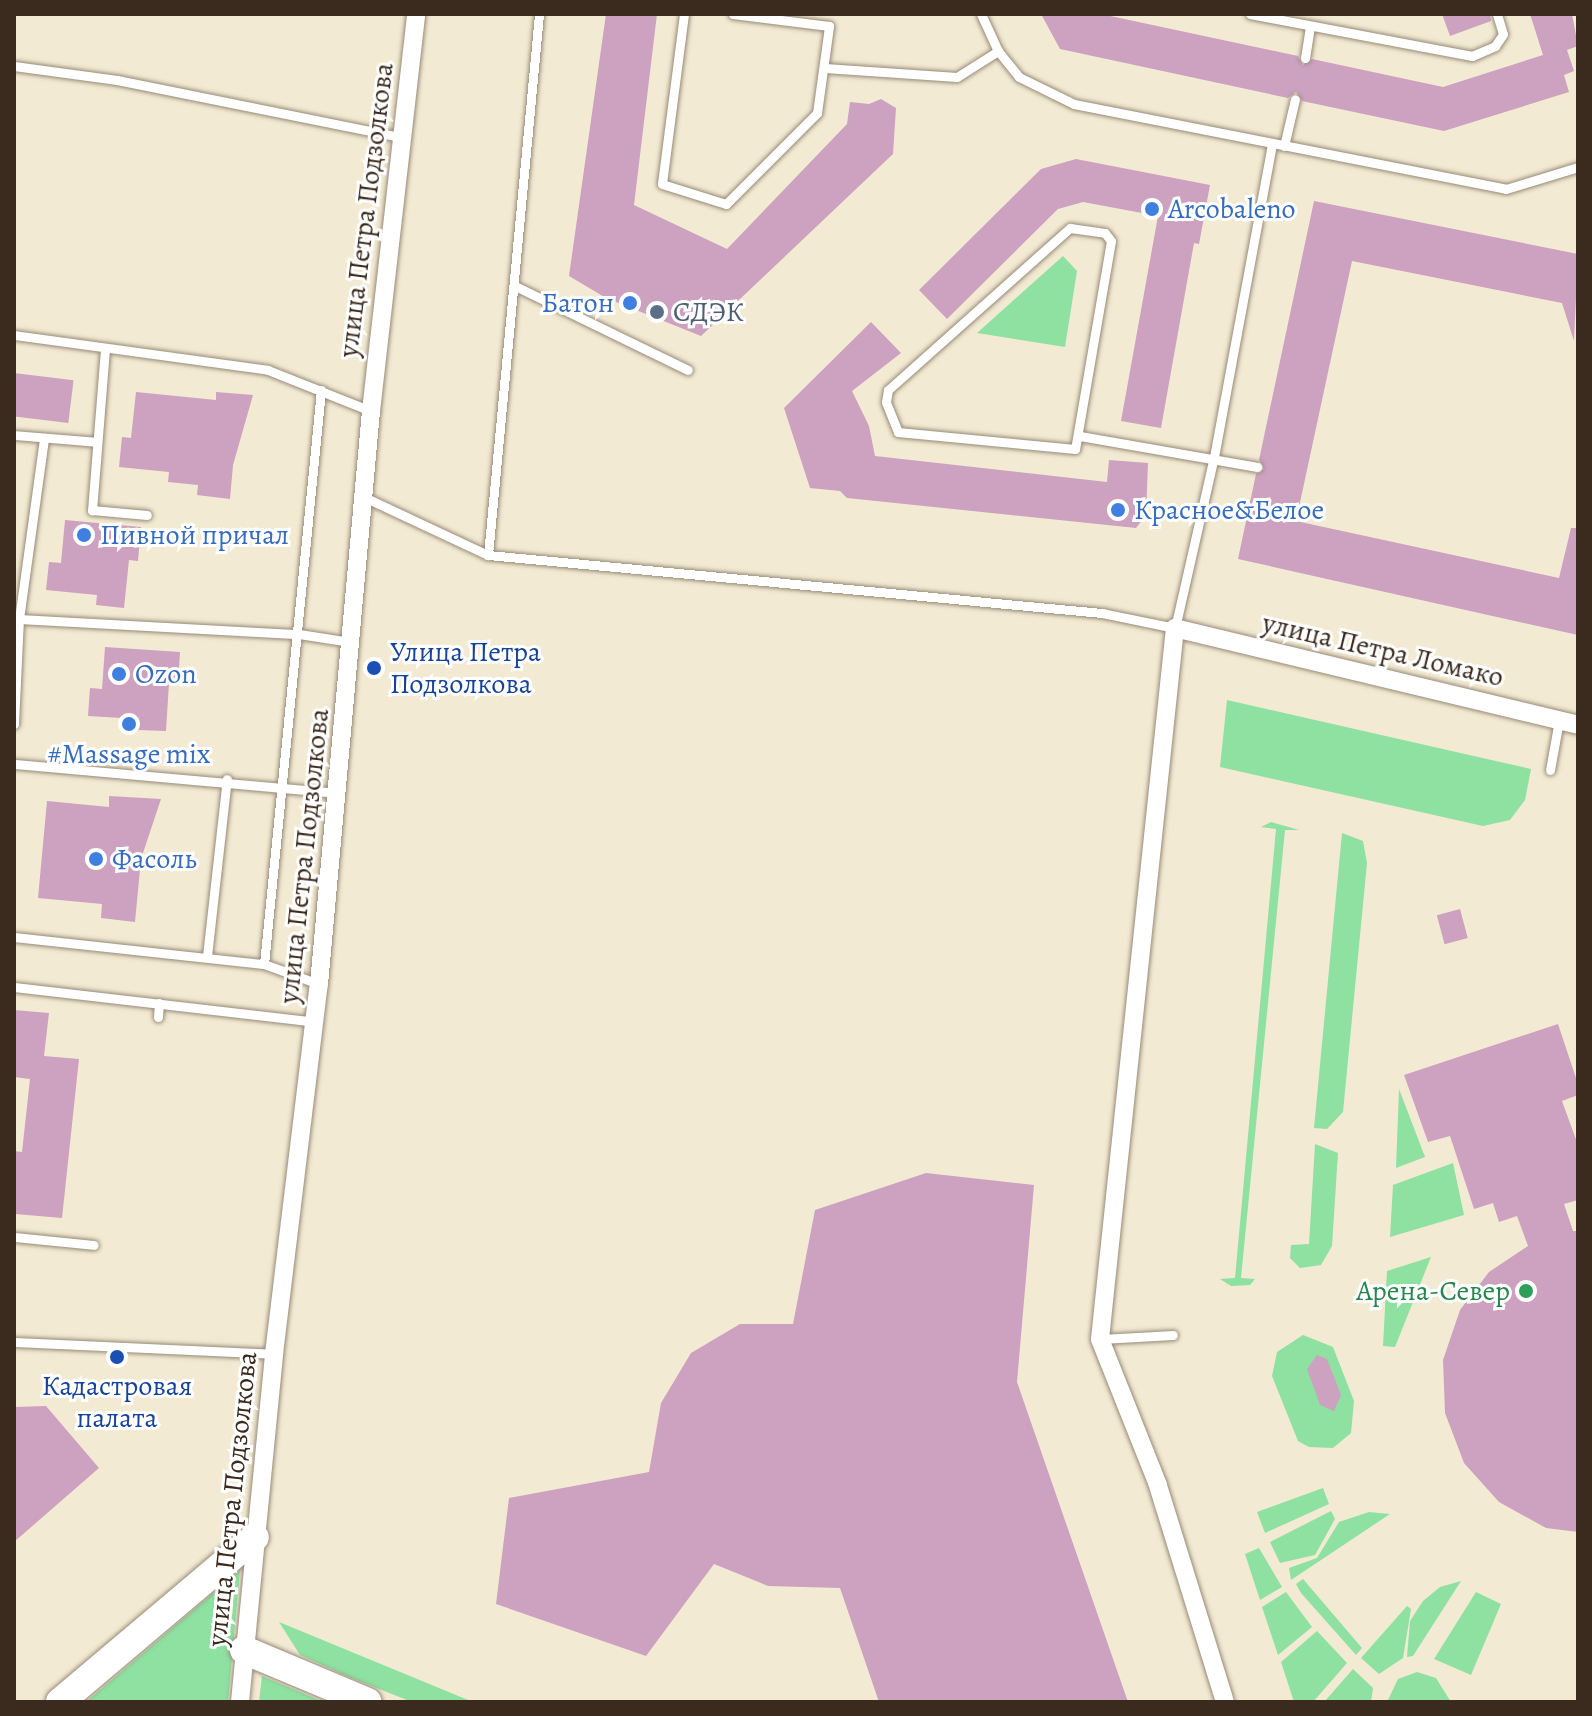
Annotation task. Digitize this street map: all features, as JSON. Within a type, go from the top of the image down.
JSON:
[{"type":"main road","points":[[60,1702],[255,1537]]},
{"type":"main road","points":[[244,1650],[368,1702]]},
{"type":"street","name":"улица Петра Подзолкова","points":[[240,1702],[274,1354],[315,1022],[339,794],[371,411],[416,14]]},
{"type":"street","name":"улица Петра Ломако","points":[[1175,628],[1578,725]]},
{"type":"street","points":[[1175,628],[1100,1339],[1158,1485],[1225,1702]]},
{"type":"lane","points":[[488,555],[539,14]]},
{"type":"lane","points":[[684,14],[662,184],[726,204],[817,113],[829,26],[733,14]]},
{"type":"lane","points":[[981,14],[998,51],[1019,77],[1074,104],[1506,189],[1578,167]]},
{"type":"lane","points":[[1250,14],[1472,56],[1495,46],[1503,34],[1497,14]]},
{"type":"lane","points":[[1305,58],[1310,26]]},
{"type":"lane","points":[[825,68],[957,77],[998,51]]},
{"type":"lane","points":[[14,66],[117,80],[404,138]]},
{"type":"lane","points":[[1284,146],[1295,99]]},
{"type":"lane","points":[[364,497],[488,555],[1102,613],[1175,628],[1214,457],[1272,144]]},
{"type":"lane","points":[[1070,228],[1105,233],[1111,241],[1080,436],[1070,451],[907,434],[893,425],[885,395],[1070,228]]},
{"type":"lane","points":[[515,286],[688,370]]},
{"type":"lane","points":[[14,335],[268,370],[371,411]]},
{"type":"lane","points":[[105,349],[92,510],[147,515]]},
{"type":"lane","points":[[264,964],[321,390]]},
{"type":"lane","points":[[14,435],[97,442]]},
{"type":"lane","points":[[1080,436],[1214,457],[1257,467]]},
{"type":"lane","points":[[14,724],[19,619],[44,438]]},
{"type":"lane","points":[[19,619],[299,634],[354,642]]},
{"type":"lane","points":[[1550,770],[1559,720]]},
{"type":"lane","points":[[14,764],[227,779],[339,794]]},
{"type":"lane","points":[[207,956],[227,779]]},
{"type":"lane","points":[[14,937],[264,964],[319,984]]},
{"type":"lane","points":[[14,987],[315,1022]]},
{"type":"lane","points":[[158,1017],[159,1003]]},
{"type":"lane","points":[[14,1237],[94,1245]]},
{"type":"lane","points":[[1100,1339],[1173,1335]]},
{"type":"lane","points":[[14,1342],[274,1354]]},
{"type":"green space","points":[[1063,256],[1077,271],[1065,347],[977,333]]},
{"type":"green space","points":[[1227,700],[1531,769],[1525,800],[1510,820],[1483,826],[1220,767]]},
{"type":"green space","points":[[1271,822],[1299,830],[1285,830],[1241,1278],[1255,1279],[1250,1285],[1231,1286],[1220,1279],[1235,1278],[1276,829],[1261,827]]},
{"type":"green space","points":[[1342,833],[1363,841],[1367,863],[1343,1112],[1327,1129],[1314,1128]]},
{"type":"green space","points":[[1399,1089],[1425,1157],[1396,1168]]},
{"type":"green space","points":[[1315,1144],[1338,1153],[1332,1246],[1321,1265],[1300,1268],[1290,1258],[1291,1245],[1309,1244]]},
{"type":"green space","points":[[1453,1163],[1464,1215],[1390,1237],[1393,1185]]},
{"type":"green space","points":[[1431,1257],[1395,1347],[1383,1346],[1387,1271]]},
{"type":"green space","points":[[1303,1335],[1333,1347],[1354,1401],[1351,1433],[1333,1448],[1309,1447],[1298,1441],[1272,1376],[1277,1352]]},
{"type":"green space","points":[[1323,1488],[1329,1504],[1265,1533],[1257,1512]]},
{"type":"green space","points":[[1331,1511],[1335,1519],[1315,1555],[1280,1563],[1270,1542]]},
{"type":"green space","points":[[1369,1512],[1390,1514],[1291,1580],[1289,1568],[1317,1558],[1339,1522]]},
{"type":"green space","points":[[1259,1548],[1282,1587],[1260,1600],[1245,1554]]},
{"type":"green space","points":[[240,1570],[228,1702],[86,1702]]},
{"type":"green space","points":[[1303,1579],[1362,1648],[1356,1655],[1301,1593],[1296,1584]]},
{"type":"green space","points":[[1461,1581],[1413,1656],[1407,1657],[1410,1621],[1423,1601],[1440,1587]]},
{"type":"green space","points":[[1286,1592],[1312,1627],[1278,1655],[1262,1607]]},
{"type":"green space","points":[[1476,1592],[1501,1604],[1471,1675],[1434,1659]]},
{"type":"green space","points":[[1407,1606],[1411,1609],[1403,1658],[1379,1674],[1361,1658]]},
{"type":"green space","points":[[279,1622],[473,1702],[412,1702],[349,1677],[300,1655]]},
{"type":"green space","points":[[1317,1631],[1347,1663],[1313,1702],[1294,1702],[1281,1662]]},
{"type":"green space","points":[[1353,1669],[1373,1688],[1371,1702],[1324,1702]]},
{"type":"green space","points":[[1417,1672],[1436,1678],[1451,1702],[1387,1702],[1398,1679]]},
{"type":"green space","points":[[262,1676],[324,1702],[259,1702]]},
{"type":"building","points":[[606,14],[657,14],[634,205],[727,249],[847,124],[850,102],[869,104],[881,99],[896,108],[893,154],[701,336],[606,298],[569,276]]},
{"type":"building","points":[[1041,14],[1101,14],[1298,56],[1303,65],[1312,59],[1443,87],[1543,55],[1530,14],[1572,14],[1578,46],[1567,50],[1574,71],[1564,75],[1569,92],[1444,131],[1302,101],[1296,92],[1288,98],[1060,49]]},
{"type":"building","points":[[1442,14],[1490,14],[1491,21],[1450,36]]},
{"type":"building","points":[[1076,159],[1210,185],[1199,244],[1194,243],[1161,428],[1121,421],[1158,216],[1083,202],[1058,209],[947,319],[919,290],[1041,169]]},
{"type":"building","points":[[1314,201],[1578,254],[1574,341],[1562,303],[1352,261],[1296,521],[1559,578],[1571,528],[1578,528],[1578,635],[1238,559],[1256,474],[1264,469],[1259,460]]},
{"type":"building","points":[[871,322],[901,353],[852,391],[869,426],[875,456],[1107,482],[1109,460],[1148,463],[1146,515],[1136,528],[847,498],[840,491],[810,488],[784,408]]},
{"type":"building","points":[[14,373],[74,380],[68,423],[14,416]]},
{"type":"building","points":[[136,392],[216,400],[216,392],[253,395],[233,465],[230,499],[197,495],[198,485],[168,482],[169,472],[119,467],[122,437],[131,438]]},
{"type":"building","points":[[65,520],[141,527],[138,561],[129,560],[124,608],[96,605],[97,595],[46,590],[49,562],[61,563]]},
{"type":"building","points":[[105,647],[180,652],[178,684],[169,683],[166,731],[138,730],[139,719],[88,716],[90,688],[102,689]]},
{"type":"building","points":[[109,796],[161,799],[141,859],[135,922],[101,918],[102,904],[38,898],[47,801],[109,807]]},
{"type":"building","points":[[1460,909],[1468,938],[1445,944],[1437,915]]},
{"type":"building","points":[[14,1010],[49,1013],[44,1056],[79,1059],[62,1218],[15,1214],[14,1151],[22,1152],[30,1079],[14,1077]]},
{"type":"building","name":"Арена-Север","points":[[1558,1024],[1578,1084],[1578,1095],[1562,1101],[1578,1145],[1578,1200],[1564,1204],[1573,1231],[1578,1231],[1578,1532],[1546,1528],[1499,1502],[1464,1463],[1445,1413],[1443,1360],[1460,1310],[1489,1272],[1528,1246],[1517,1216],[1499,1222],[1493,1203],[1474,1209],[1450,1136],[1428,1142],[1404,1075]]},
{"type":"building","points":[[926,1173],[1034,1185],[1017,1382],[1128,1702],[879,1702],[840,1588],[768,1586],[714,1564],[646,1656],[496,1604],[509,1498],[649,1472],[661,1403],[691,1353],[740,1324],[793,1324],[815,1210]]},
{"type":"building","points":[[1317,1355],[1327,1359],[1341,1395],[1334,1411],[1320,1405],[1307,1369]]},
{"type":"building","points":[[46,1406],[99,1468],[14,1542],[14,1407]]},
{"type":"place","name":"Arcobaleno","points":[[1152,209]]},
{"type":"place","name":"Батон","points":[[630,303]]},
{"type":"place","name":"СДЭК","points":[[657,312]]},
{"type":"place","name":"Красное&Белое","points":[[1118,510]]},
{"type":"place","name":"Пивной причал","points":[[84,535]]},
{"type":"place","name":"Улица Петра Подзолкова","points":[[374,668]]},
{"type":"place","name":"Ozon","points":[[119,674]]},
{"type":"place","name":"#Massage mix","points":[[129,724]]},
{"type":"place","name":"Фасоль","points":[[96,859]]},
{"type":"place","name":"Арена-Север","points":[[1526,1291]]},
{"type":"place","name":"Кадастровая палата","points":[[117,1357]]}]
